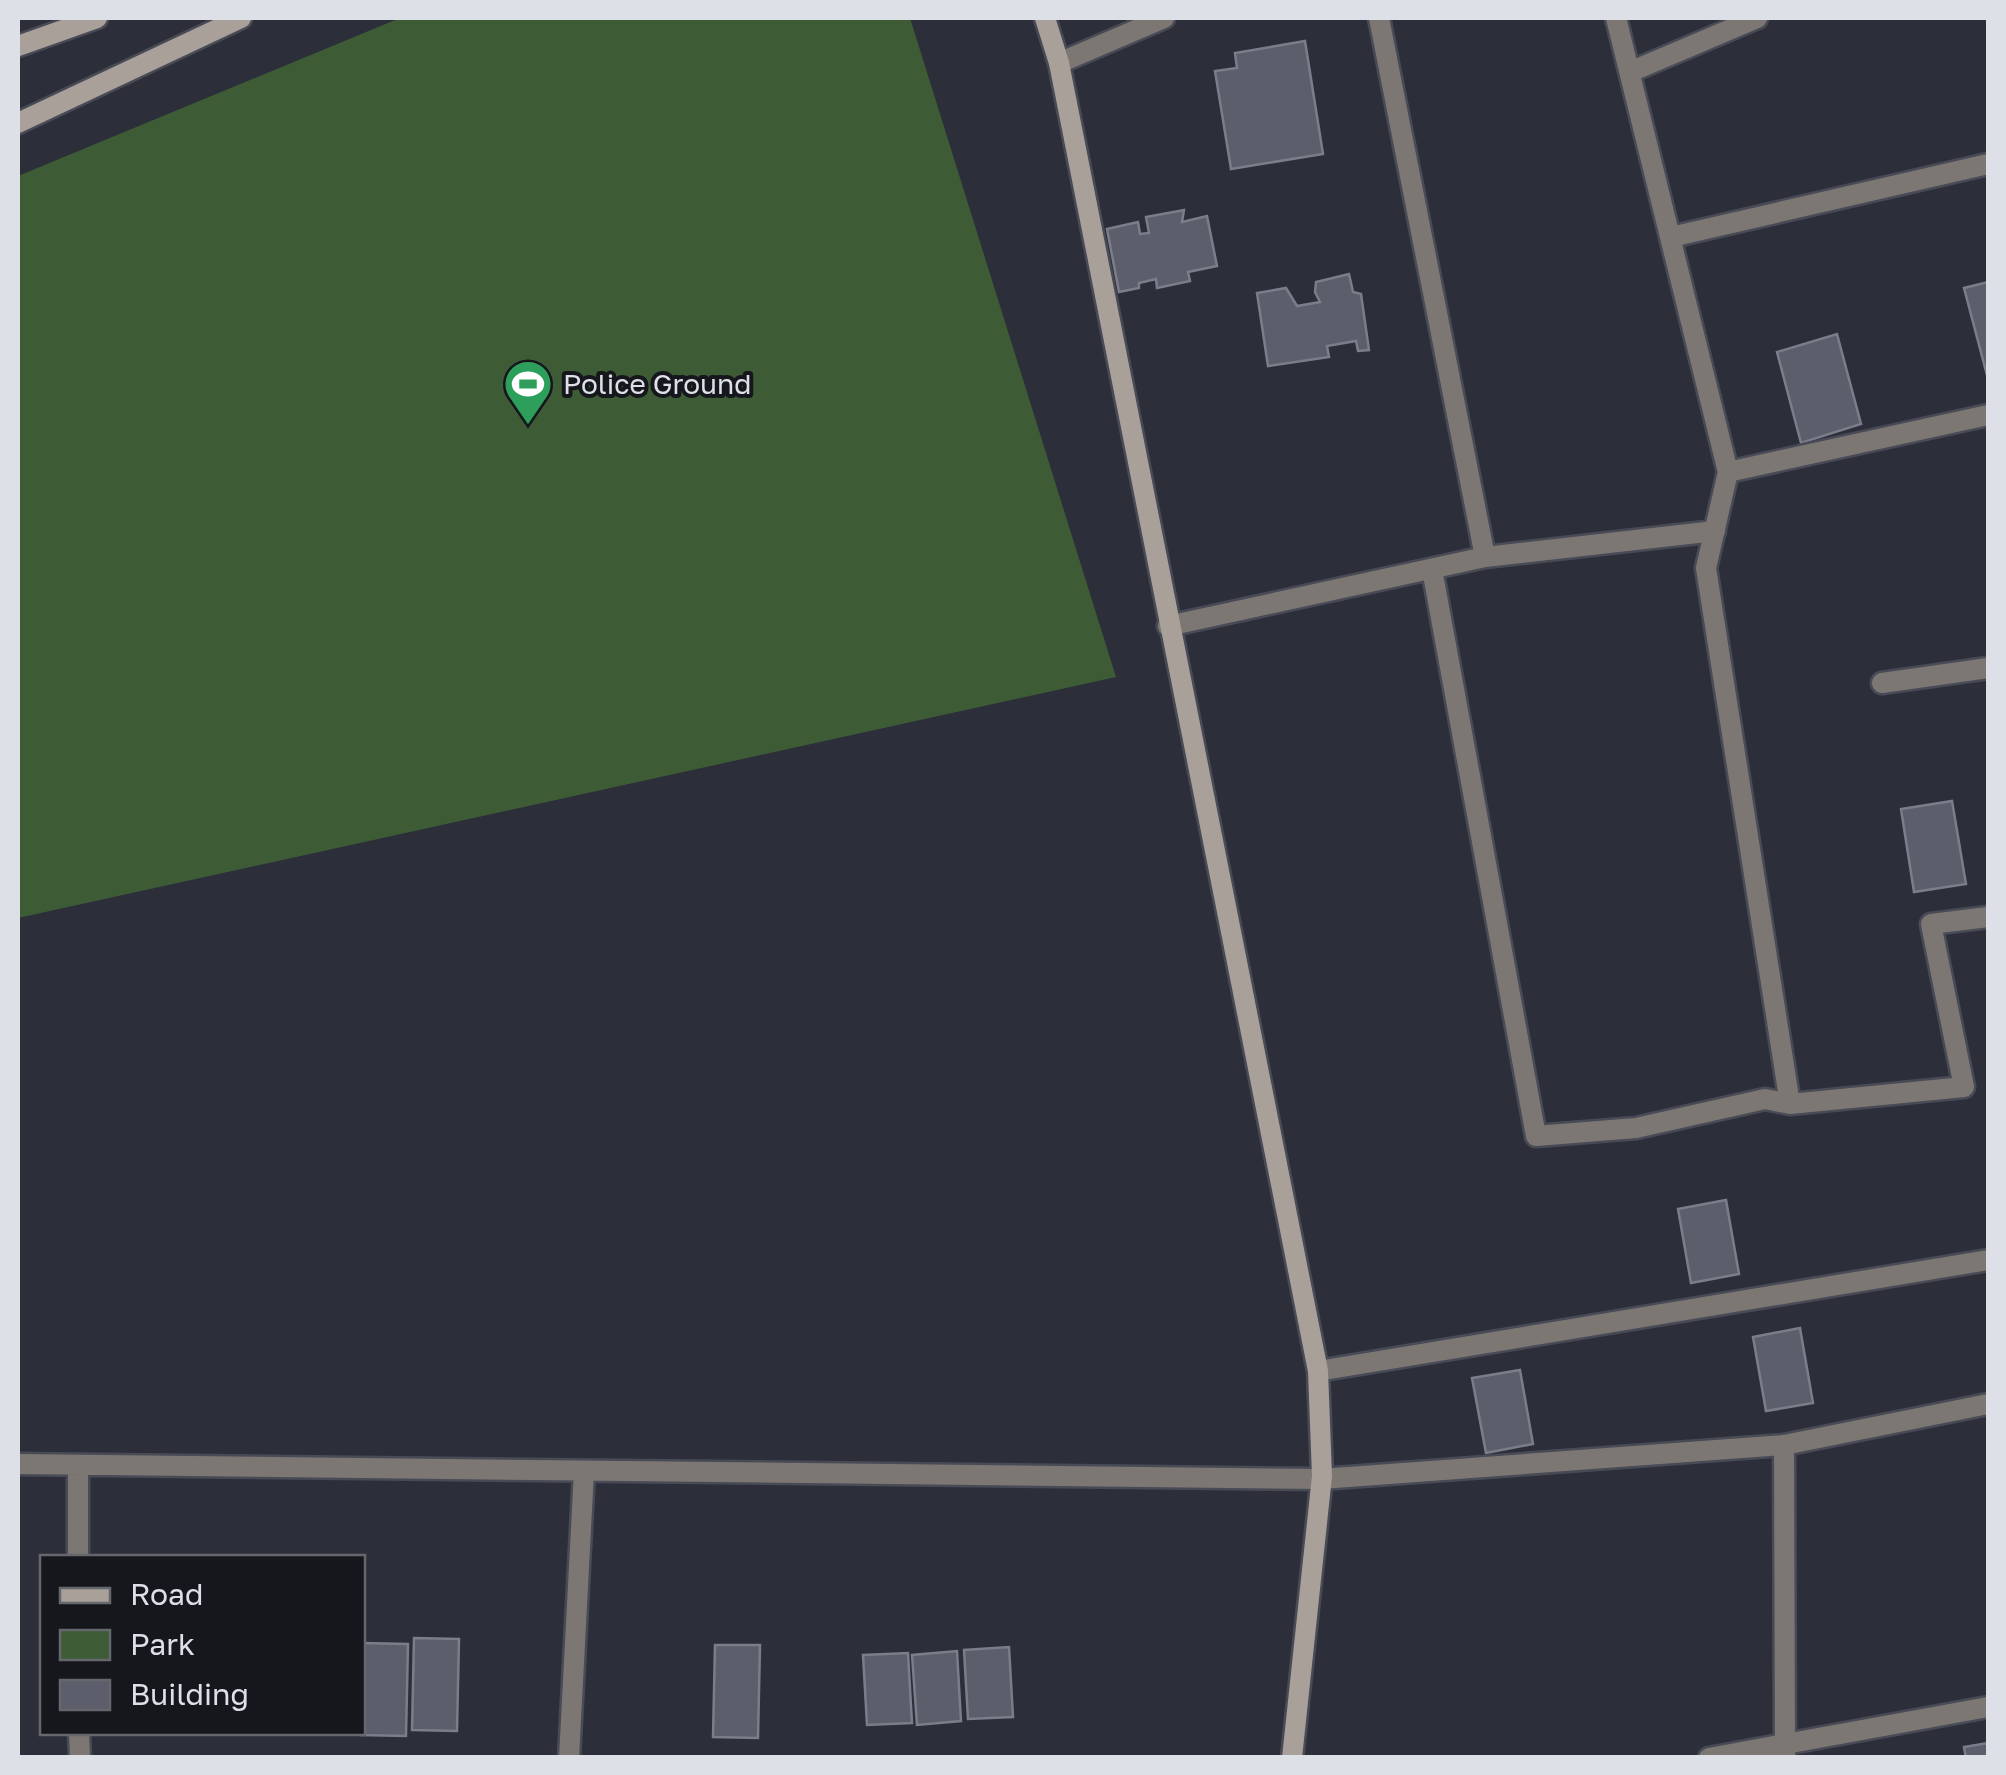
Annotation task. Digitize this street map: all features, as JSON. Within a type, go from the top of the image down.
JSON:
[{"type":"street","points":[[18,46],[96,18]]},
{"type":"street","points":[[18,122],[241,18]]},
{"type":"street","points":[[1045,18],[1059,63],[1318,1371],[1321,1479],[1292,1758]]},
{"type":"street","points":[[1059,63],[1164,18]]},
{"type":"street","points":[[1379,18],[1485,557]]},
{"type":"street","points":[[1616,18],[1728,472],[1706,568],[1790,1104]]},
{"type":"street","points":[[1630,72],[1757,18]]},
{"type":"street","points":[[1670,237],[1988,164]]},
{"type":"street","points":[[1728,472],[1988,415]]},
{"type":"street","points":[[1168,626],[1485,557],[1715,530]]},
{"type":"street","points":[[1432,569],[1536,1136],[1636,1128],[1765,1100],[1790,1104],[1964,1086],[1931,924],[1988,916]]},
{"type":"street","points":[[1882,683],[1988,668]]},
{"type":"street","points":[[1318,1371],[1988,1260]]},
{"type":"street","points":[[18,1464],[1321,1479],[1784,1445],[1988,1404]]},
{"type":"street","points":[[1784,1445],[1785,1750]]},
{"type":"street","points":[[78,1466],[78,1555]]},
{"type":"street","points":[[569,1758],[584,1472]]},
{"type":"street","points":[[1709,1758],[1785,1750],[1988,1706]]},
{"type":"green space","name":"Police Ground","points":[[400,18],[910,18],[1116,677],[18,918],[18,176]]},
{"type":"building","points":[[1305,41],[1323,154],[1231,169],[1215,71],[1237,68],[1235,53]]},
{"type":"building","points":[[1184,210],[1182,222],[1207,216],[1217,266],[1188,272],[1190,281],[1157,288],[1156,279],[1119,292],[1107,229],[1138,222],[1140,234],[1149,233],[1146,217]]},
{"type":"building","points":[[1349,274],[1353,292],[1361,294],[1369,350],[1358,351],[1356,341],[1327,346],[1329,357],[1268,366],[1257,293],[1286,288],[1297,306],[1320,302],[1316,282]]},
{"type":"building","points":[[1988,282],[1988,379],[1964,288]]},
{"type":"building","points":[[1837,334],[1861,424],[1801,443],[1777,352]]},
{"type":"building","points":[[1952,801],[1966,884],[1914,892],[1901,809]]},
{"type":"building","points":[[1726,1200],[1739,1274],[1691,1283],[1678,1209]]},
{"type":"building","points":[[1800,1328],[1813,1403],[1766,1411],[1753,1337]]},
{"type":"building","points":[[1520,1370],[1533,1444],[1486,1453],[1472,1378]]},
{"type":"building","points":[[414,1638],[459,1639],[457,1731],[412,1730]]},
{"type":"building","points":[[365,1643],[408,1644],[406,1736],[361,1735],[365,1735]]},
{"type":"building","points":[[715,1645],[760,1645],[758,1738],[713,1737]]},
{"type":"building","points":[[1009,1647],[1013,1717],[968,1719],[964,1650]]},
{"type":"building","points":[[957,1651],[961,1721],[917,1725],[912,1655]]},
{"type":"building","points":[[908,1653],[912,1723],[867,1725],[863,1655]]},
{"type":"building","points":[[1988,1743],[1988,1758],[1966,1758],[1964,1747]]},
{"type":"place","name":"Police Ground","points":[[528,426]]}]
